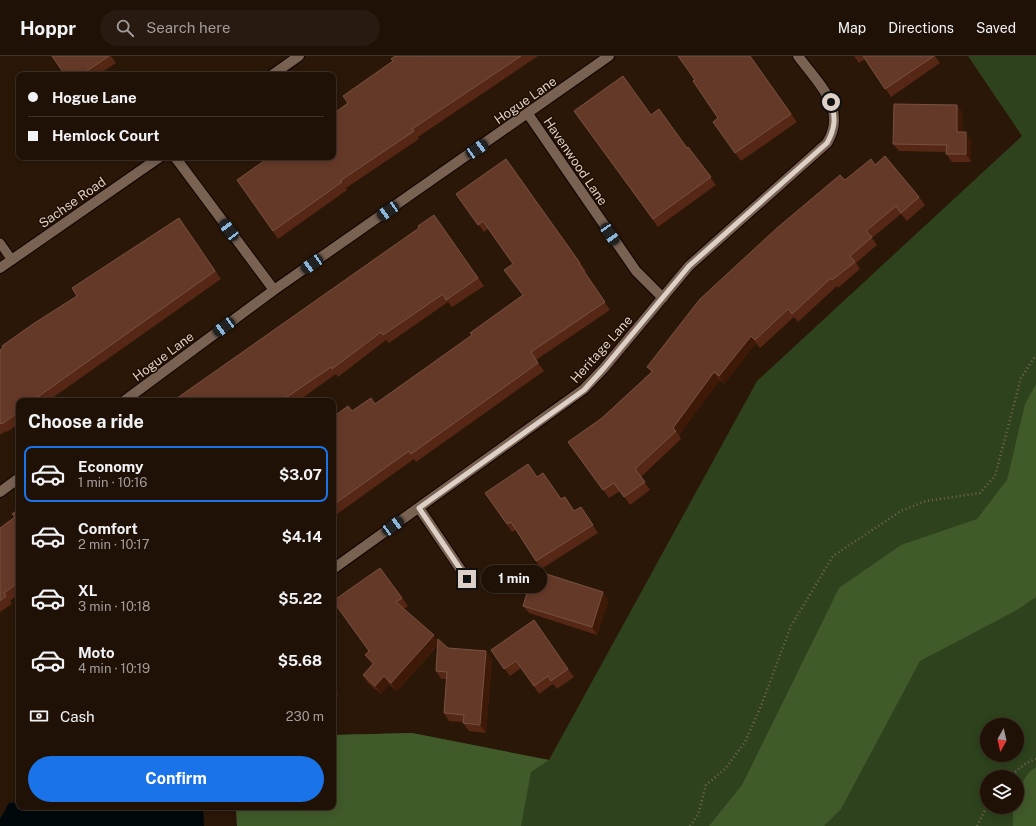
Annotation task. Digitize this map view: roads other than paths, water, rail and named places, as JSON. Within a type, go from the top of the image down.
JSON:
[{"type":"street","points":[[276,72],[299,56]]},
{"type":"street","name":"Hogue Lane","points":[[128,398],[274,290],[609,56]]},
{"type":"street","name":"Heritage Lane","points":[[336,567],[584,390],[689,266],[827,143],[832,134],[835,123],[835,112],[831,102],[798,56]]},
{"type":"street","name":"Havenwood Lane","points":[[528,114],[636,271],[663,298]]},
{"type":"street","name":"Sachse Road","points":[[0,268],[156,160]]},
{"type":"street","points":[[178,160],[274,290]]},
{"type":"street","points":[[0,492],[16,480]]},
{"type":"street","points":[[419,508],[467,579]]},
{"type":"lane","points":[[0,243],[12,260]]}]
